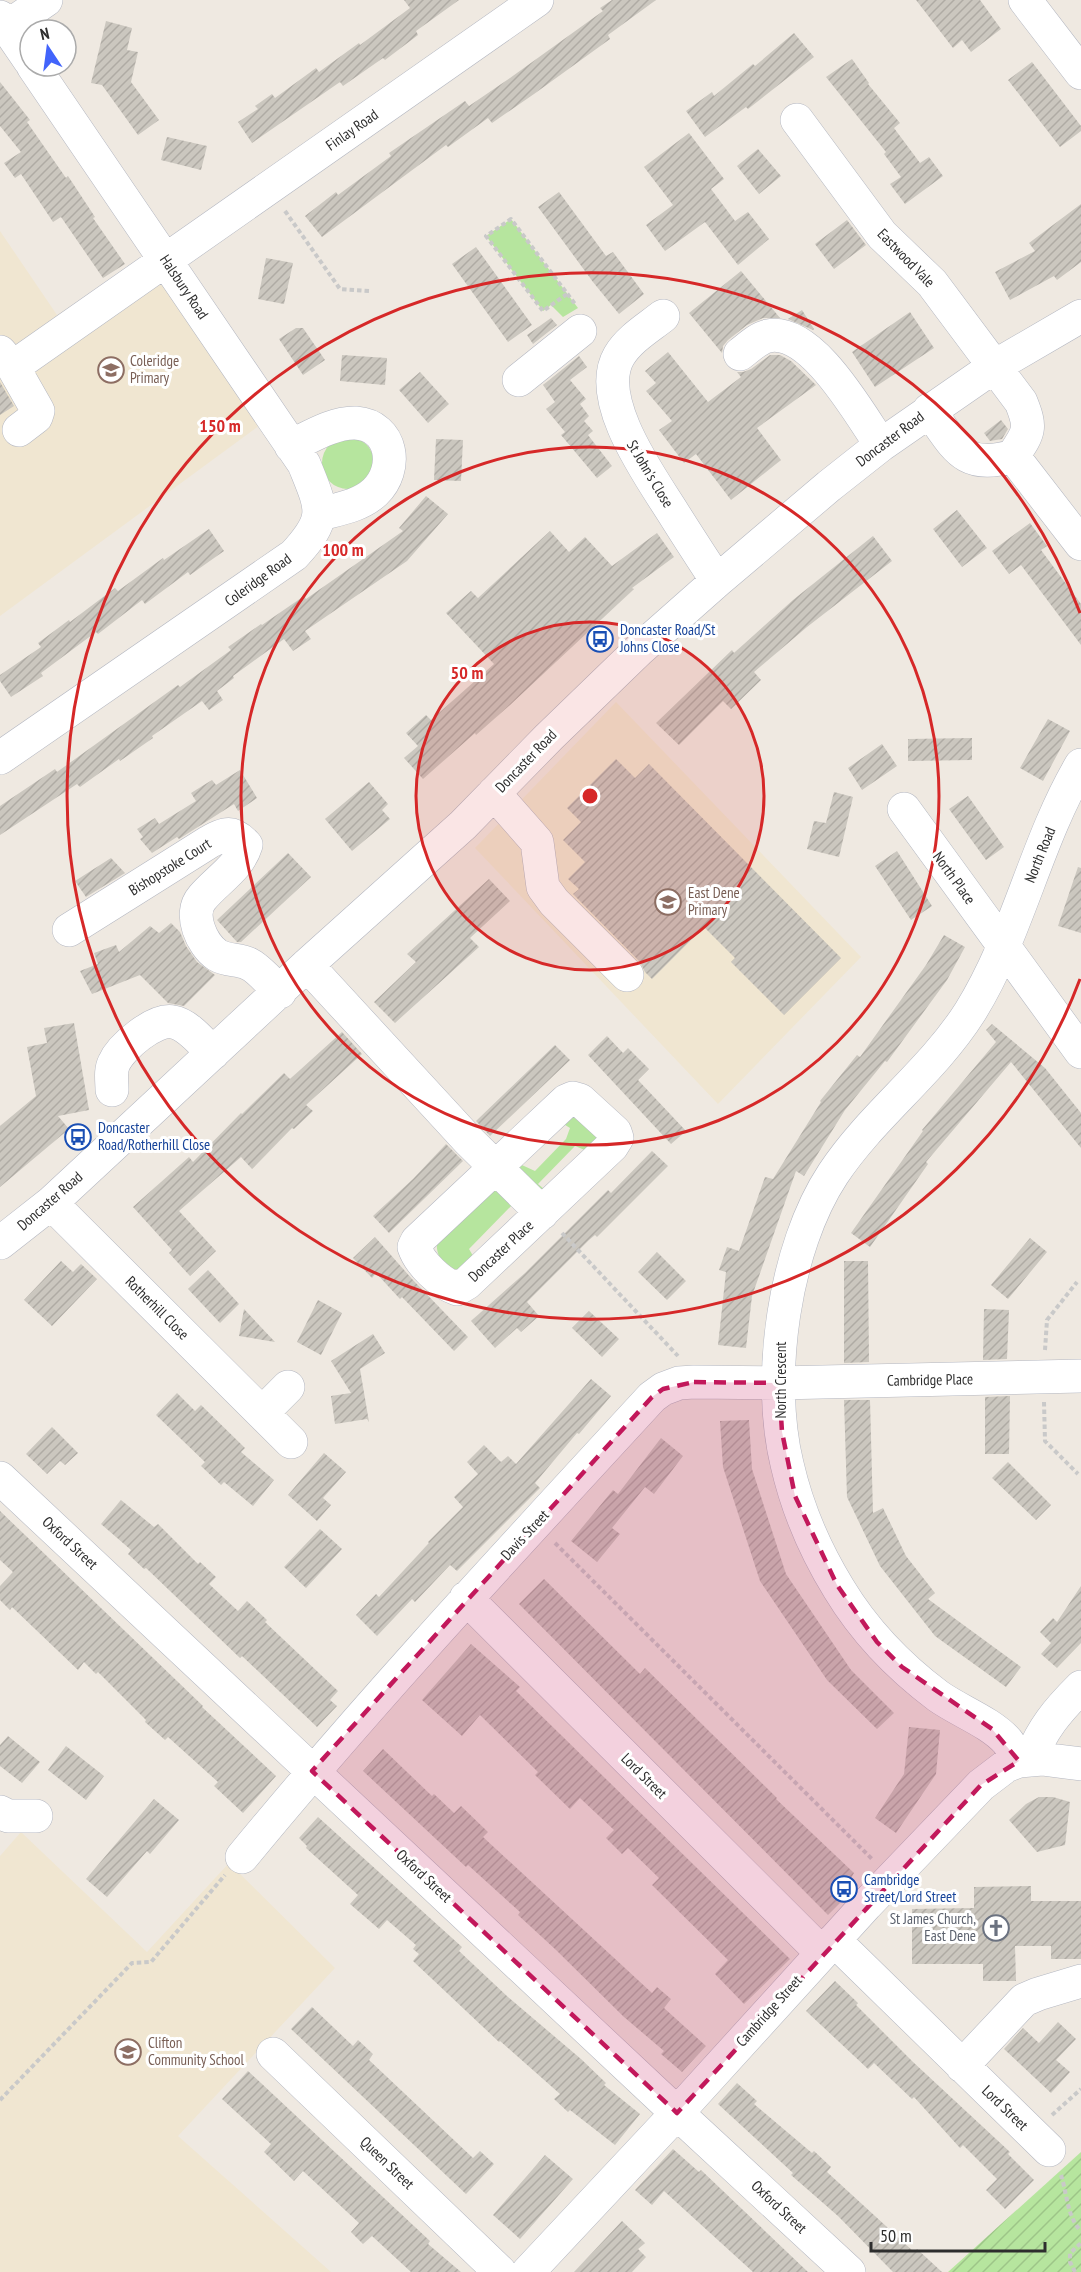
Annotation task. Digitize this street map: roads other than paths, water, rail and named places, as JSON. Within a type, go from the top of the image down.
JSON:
[{"type":"street","points":[[18,44],[3,22],[46,0]]},
{"type":"street","name":"Finlay Road","points":[[7,359],[166,260],[537,0]]},
{"type":"street","points":[[1025,0],[1081,73]]},
{"type":"street","name":"Halsbury Road","points":[[41,78],[304,464],[319,503],[320,514]]},
{"type":"street","name":"Eastwood Vale","points":[[797,120],[882,235],[932,283],[995,366]]},
{"type":"street","points":[[519,380],[573,315],[618,357],[634,339],[663,316]]},
{"type":"street","name":"Doncaster Road","points":[[0,1243],[51,1203],[307,965],[463,825],[639,650],[717,581],[829,486],[929,410],[995,366],[1081,316]]},
{"type":"street","points":[[740,354],[764,337],[773,336],[787,339],[810,350],[823,363],[880,446]]},
{"type":"street","name":"St John's Close","points":[[618,357],[613,371],[613,385],[623,427],[637,456],[717,581]]},
{"type":"street","points":[[7,359],[38,411],[36,417],[19,430]]},
{"type":"street","points":[[929,410],[958,451],[975,460],[994,461],[1014,456],[1025,438],[1029,421],[1022,402],[995,366]]},
{"type":"street","points":[[291,446],[337,426],[356,423],[373,429],[383,437],[390,449],[390,462],[377,490],[365,500],[351,506],[320,514]]},
{"type":"street","points":[[1014,456],[1081,544]]},
{"type":"street","name":"Coleridge Road","points":[[0,758],[294,555],[315,529],[320,514]]},
{"type":"street","name":"North Road","points":[[1004,948],[1043,846],[1081,765]]},
{"type":"street","points":[[494,794],[537,842],[543,887],[554,902],[627,975]]},
{"type":"street","name":"North Place","points":[[904,809],[1081,1052]]},
{"type":"street","name":"Bishopstoke Court","points":[[69,930],[209,842],[226,833],[238,836],[246,845],[242,858],[200,900],[196,910],[199,926],[204,942],[217,955],[248,964],[280,992]]},
{"type":"street","name":"North Crescent","points":[[1004,948],[987,984],[968,1015],[917,1077],[858,1142],[833,1174],[817,1203],[802,1237],[790,1279],[782,1330],[779,1406],[786,1461],[795,1496],[813,1542],[851,1608],[877,1642],[902,1667],[939,1697],[992,1729],[1007,1741],[1025,1761]]},
{"type":"street","name":"Doncaster Place","points":[[307,965],[494,1166],[542,1213]]},
{"type":"street","points":[[112,1090],[111,1073],[114,1062],[126,1047],[158,1024],[172,1021],[187,1028],[213,1053]]},
{"type":"street","name":"Doncaster Place","points":[[573,1098],[580,1100],[615,1132],[617,1138],[612,1146],[468,1283],[457,1289],[446,1285],[416,1255],[414,1247],[417,1241],[494,1166],[566,1101],[573,1098]]},
{"type":"street","name":"Rotherhill Close","points":[[51,1203],[291,1442]]},
{"type":"street","name":"Cambridge Place","points":[[779,1383],[1081,1376]]},
{"type":"street","name":"Davis Street","points":[[242,1857],[312,1771],[466,1598],[652,1397],[663,1389],[679,1383],[779,1383]]},
{"type":"street","points":[[263,1412],[288,1387]]},
{"type":"street","name":"Oxford Street","points":[[0,1478],[849,2272]]},
{"type":"street","name":"Lord Street","points":[[466,1598],[828,1946],[962,2066],[1040,2142]]},
{"type":"street","points":[[1081,1687],[1063,1705],[1040,1735],[1025,1761],[1081,1764]]},
{"type":"street","name":"Cambridge Street","points":[[528,2272],[677,2113],[828,1946],[981,1785],[1000,1770],[1025,1761]]},
{"type":"street","points":[[0,1812],[8,1816],[36,1816]]},
{"type":"street","points":[[962,2066],[1024,2000],[1081,1981]]},
{"type":"street","name":"Queen Street","points":[[273,2054],[500,2272]]},
{"type":"place","name":"Coleridge Primary","points":[[111,370]]},
{"type":"place","name":"Doncaster Road/St Johns Close","points":[[600,639]]},
{"type":"place","name":"East Dene Primary","points":[[668,902]]},
{"type":"place","name":"Doncaster Road/Rotherhill Close","points":[[78,1137]]},
{"type":"place","name":"Cambridge Street/Lord Street","points":[[844,1889]]},
{"type":"place","name":"St James Church, East Dene","points":[[996,1928]]},
{"type":"place","name":"Clifton Community School","points":[[128,2052]]}]
